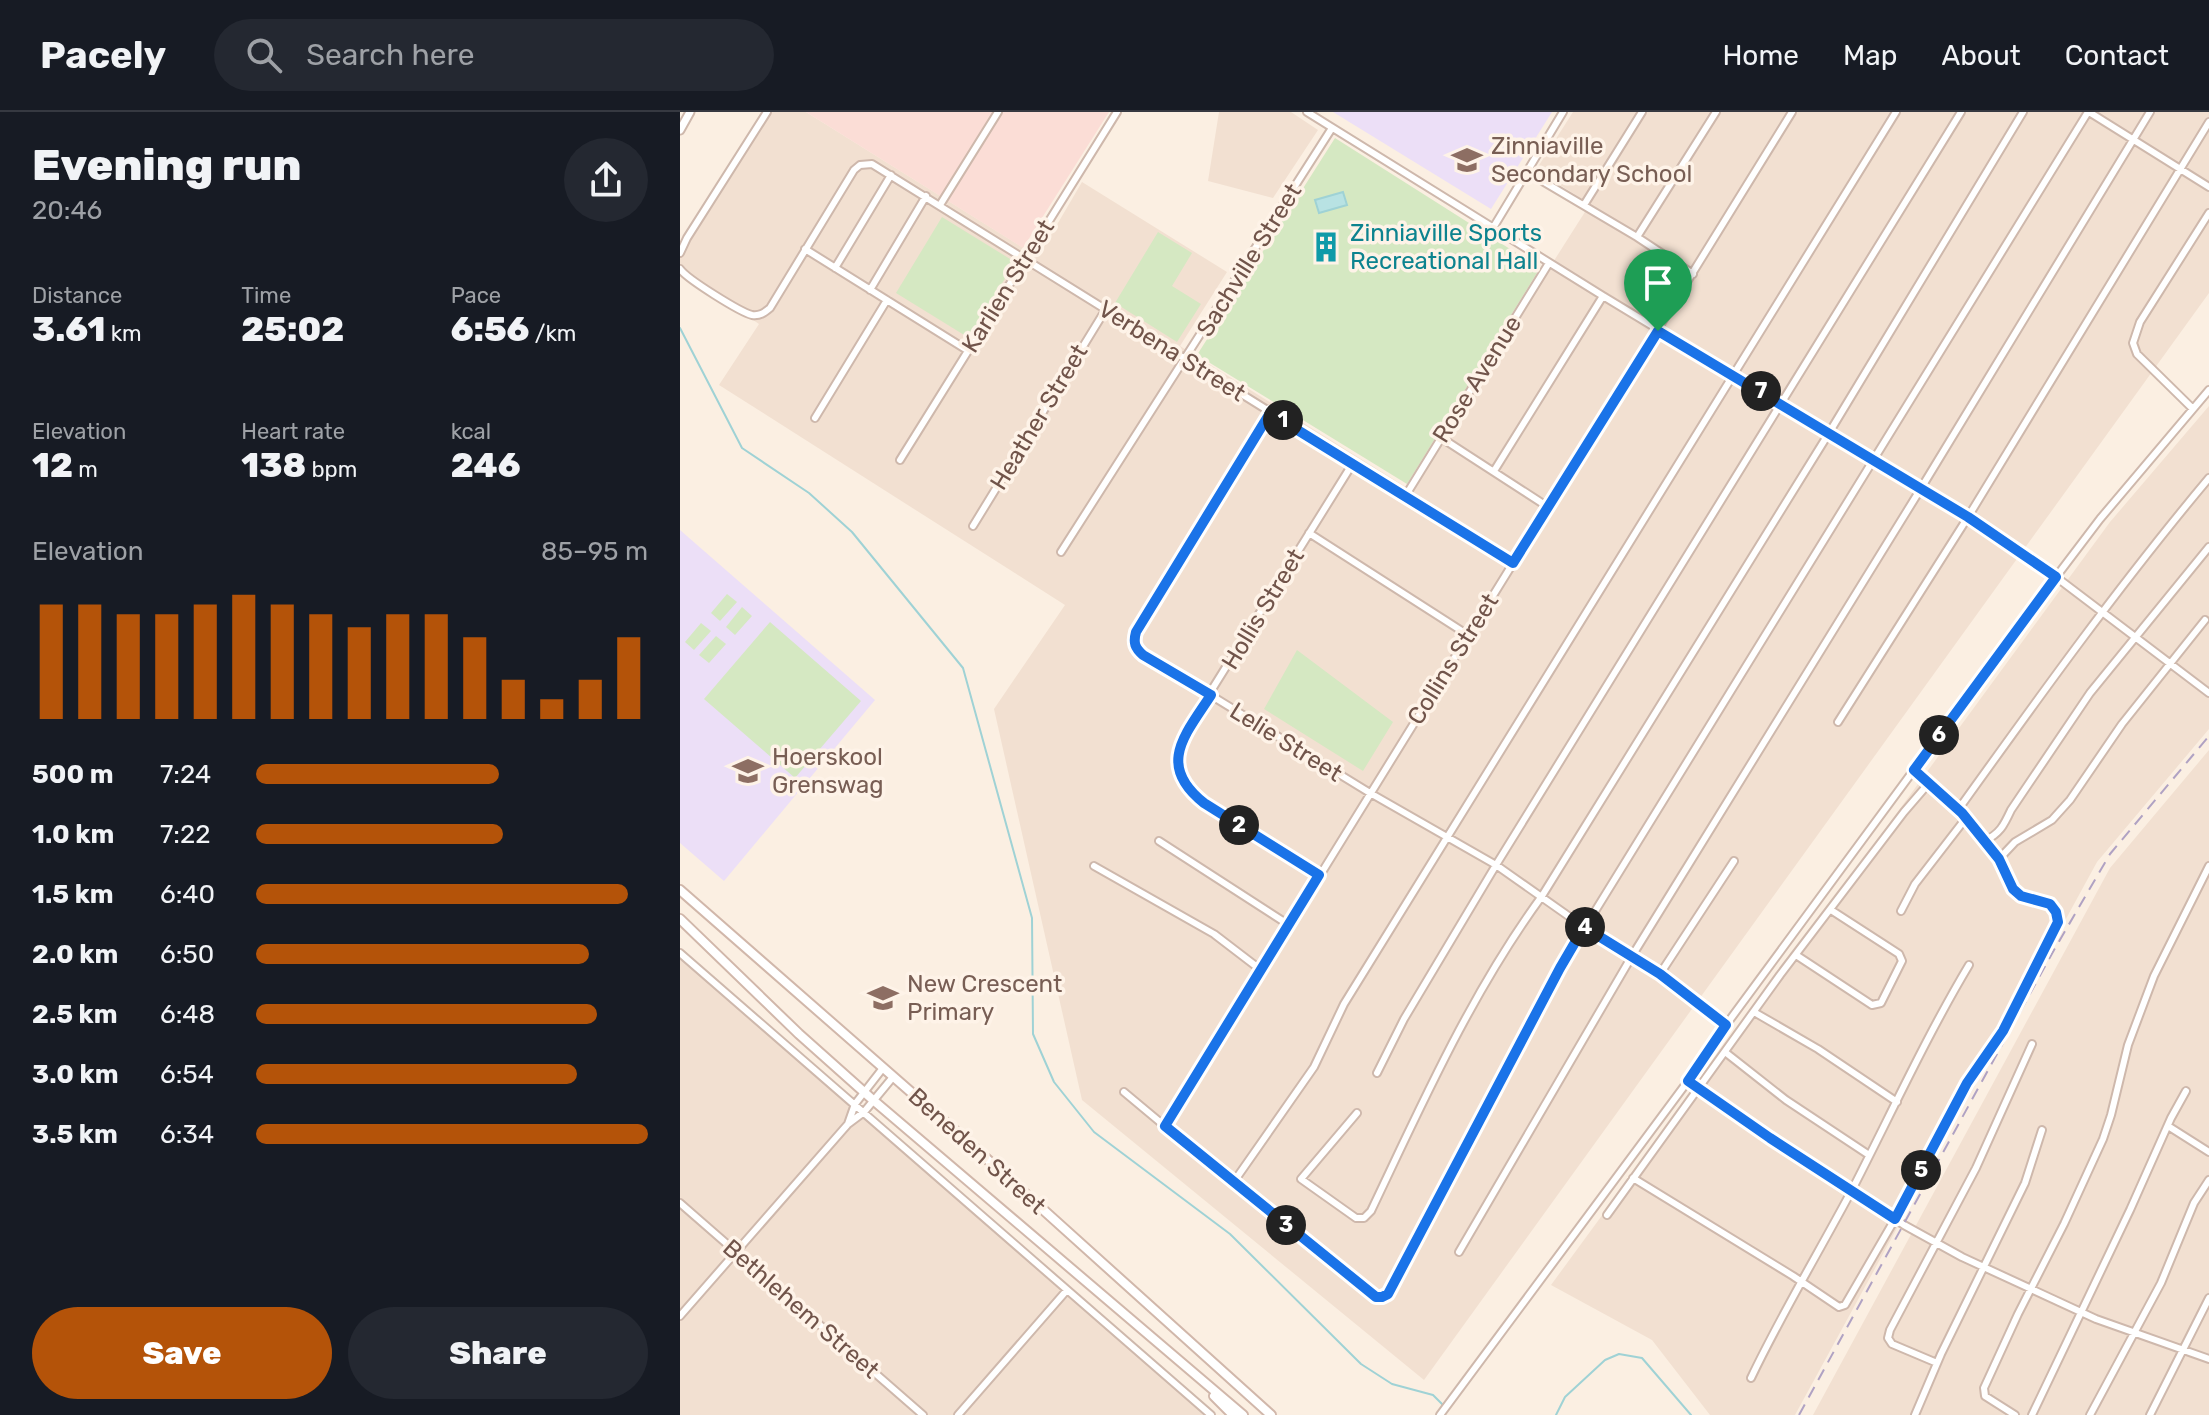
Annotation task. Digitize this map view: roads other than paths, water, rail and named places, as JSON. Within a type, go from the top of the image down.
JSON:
[{"type":"main road","name":"Beneden Street","points":[[680,890],[968,1142],[1271,1415]]},
{"type":"main road","name":"Beneden Street","points":[[680,919],[789,1025],[873,1100],[1243,1415]]},
{"type":"main road","points":[[1188,1368],[1233,1415]]},
{"type":"street","points":[[680,130],[690,112]]},
{"type":"street","points":[[680,253],[767,112]]},
{"type":"street","points":[[940,205],[998,112]]},
{"type":"street","name":"Karlien Street","points":[[900,460],[1117,112]]},
{"type":"street","points":[[1307,112],[1658,331],[1968,517],[2056,577],[2209,693]]},
{"type":"street","points":[[1493,228],[1563,112]]},
{"type":"street","points":[[1584,205],[1642,112]]},
{"type":"street","points":[[1637,237],[1716,112]]},
{"type":"street","name":"Collins Street","points":[[1165,1126],[1792,112]]},
{"type":"street","points":[[1233,1183],[1314,1067],[1344,1004],[1896,112]]},
{"type":"street","points":[[1377,1073],[1404,1019],[1496,865],[1961,112]]},
{"type":"street","points":[[1357,1113],[1301,1179],[1356,1218],[1364,1218],[1371,1211],[1446,1054],[1521,924],[1542,896],[1829,433],[2023,112]]},
{"type":"street","points":[[1124,1092],[1376,1297],[1388,1294],[1584,927],[2089,112],[2209,187]]},
{"type":"street","points":[[1459,1252],[1632,956],[2150,112]]},
{"type":"street","points":[[1838,722],[1968,517],[2209,122]]},
{"type":"street","name":"Sachville Street","points":[[1061,552],[1332,128]]},
{"type":"street","name":"Verbena Street","points":[[805,249],[854,170],[860,165],[872,164],[1513,563]]},
{"type":"street","points":[[1527,172],[1693,274]]},
{"type":"street","points":[[835,268],[891,175]]},
{"type":"street","points":[[870,290],[926,196]]},
{"type":"street","points":[[2193,409],[2137,354],[2133,343],[2147,311],[2209,213]]},
{"type":"street","points":[[680,269],[693,281],[751,314],[760,315],[770,308],[805,249],[967,350]]},
{"type":"street","name":"Rose Avenue","points":[[1406,495],[1549,263]]},
{"type":"street","points":[[1494,471],[1603,296]]},
{"type":"street","points":[[815,418],[887,300]]},
{"type":"street","name":"Heather Street","points":[[973,526],[1106,309]]},
{"type":"street","points":[[1440,1415],[2056,577],[2100,519],[2209,390]]},
{"type":"street","name":"Lelie Street","points":[[1270,413],[1142,620],[1134,639],[1137,650],[1370,793],[1496,865],[1584,927],[1660,974],[1726,1025]]},
{"type":"street","points":[[1440,437],[1548,507]]},
{"type":"street","name":"Hollis Street","points":[[1319,875],[1191,793],[1177,756],[1183,736],[1353,463]]},
{"type":"street","points":[[1958,810],[2102,612],[2209,478]]},
{"type":"street","points":[[1309,533],[1468,635]]},
{"type":"street","points":[[1984,841],[2003,828],[2011,810],[2090,693],[2209,547]]},
{"type":"street","points":[[1999,859],[2015,842],[2052,820],[2070,800],[2122,724],[2205,620]]},
{"type":"street","points":[[1633,1178],[1839,1307],[1845,1305],[1895,1219],[1967,1083],[2003,1031],[2058,922],[2050,904],[2021,896],[2013,889],[1999,859],[1966,818],[1914,770]]},
{"type":"street","points":[[1607,1215],[1796,955],[1929,783]]},
{"type":"street","points":[[1901,911],[1915,884],[1966,818]]},
{"type":"street","points":[[1159,841],[1289,925]]},
{"type":"street","points":[[1660,974],[1734,861]]},
{"type":"street","points":[[1094,866],[1214,934],[1261,970]]},
{"type":"street","points":[[2015,1415],[1985,1396],[1984,1388],[2103,1139],[2128,1045],[2154,976],[2209,866]]},
{"type":"street","points":[[1796,955],[1872,1005],[1881,1003],[1902,961],[1899,954],[1831,910]]},
{"type":"street","name":"Beneden Street","points":[[680,953],[1211,1415]]},
{"type":"street","points":[[1751,1378],[1897,1102],[1928,1035],[1969,965]]},
{"type":"street","points":[[1754,1012],[1818,1049],[1897,1102]]},
{"type":"street","points":[[1937,1363],[1892,1344],[1888,1338],[1890,1330],[1976,1168],[2032,1044]]},
{"type":"street","points":[[1725,1052],[1786,1100],[1869,1155]]},
{"type":"street","points":[[848,1124],[855,1104],[883,1068]]},
{"type":"street","points":[[680,1316],[893,1077]]},
{"type":"street","points":[[1688,1081],[1851,1191],[1936,1242],[2081,1312],[2209,1359]]},
{"type":"street","points":[[2032,1415],[2186,1091]]},
{"type":"street","points":[[2168,1126],[2209,1152]]},
{"type":"street","points":[[1915,1415],[2025,1183],[2042,1130]]},
{"type":"street","points":[[2090,1415],[2161,1283],[2194,1203],[2209,1180]]},
{"type":"street","name":"Bethlehem Street","points":[[680,1203],[923,1415]]},
{"type":"street","points":[[958,1415],[1067,1290]]},
{"type":"street","points":[[2150,1415],[2209,1298]]},
{"type":"water","points":[[1343,192],[1347,205],[1319,213],[1315,200]]},
{"type":"waterway","points":[[680,328],[742,448],[809,493],[852,532],[963,668],[1032,918],[1033,1034],[1054,1082],[1094,1132],[1230,1234],[1361,1364],[1392,1384],[1433,1395],[1444,1406]]},
{"type":"waterway","points":[[1556,1415],[1565,1397],[1605,1360],[1619,1354],[1642,1358],[1691,1415]]},
{"type":"railway","points":[[1799,1415],[2054,950],[2110,854],[2209,736]]},
{"type":"place","name":"Zinniaville Secondary School","points":[[1467,160]]},
{"type":"place","name":"Zinniaville Sports Recreational Hall","points":[[1326,247]]},
{"type":"place","name":"Hoerskool Grenswag","points":[[748,771]]},
{"type":"place","name":"New Crescent Primary","points":[[883,998]]}]
